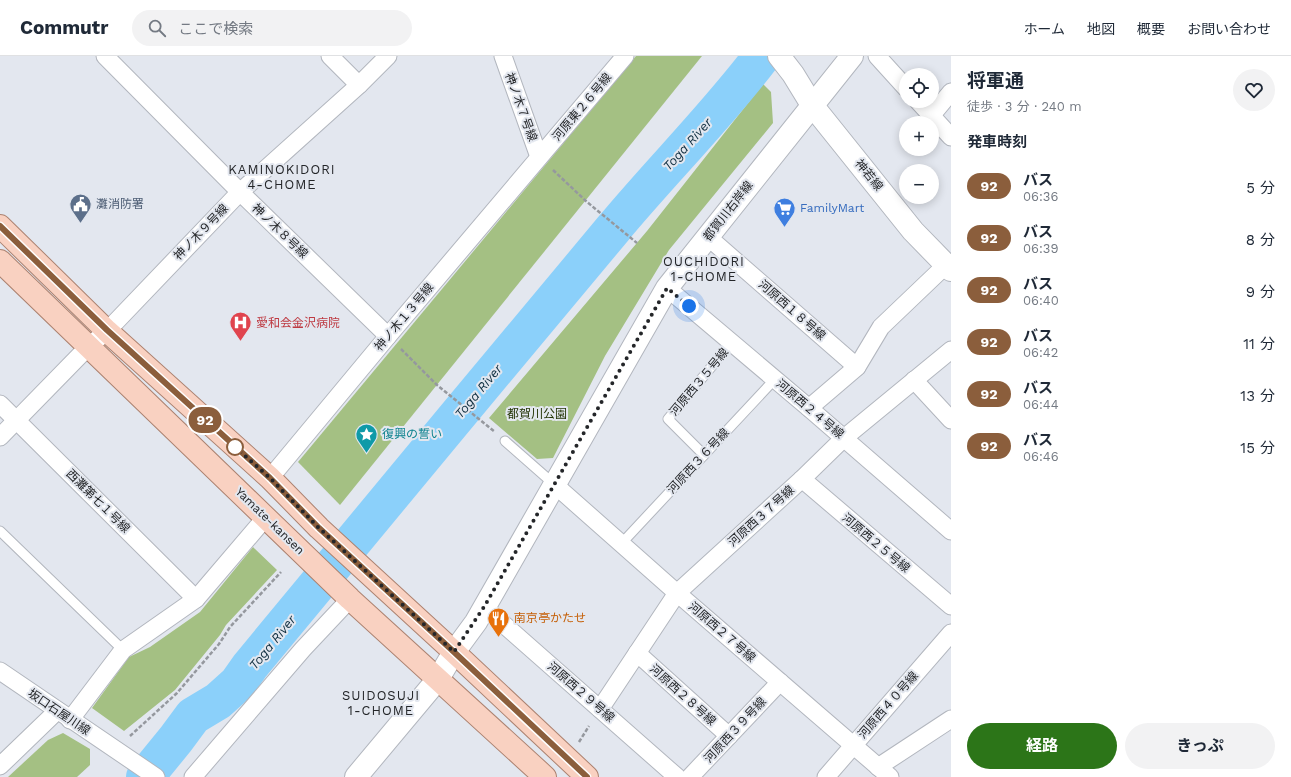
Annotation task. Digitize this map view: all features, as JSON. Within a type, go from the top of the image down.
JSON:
[{"type":"main road","points":[[0,226],[107,330],[270,478],[319,528],[587,777]]},
{"type":"main road","name":"Yamate-kansen","points":[[0,260],[350,600],[545,777]]},
{"type":"street","name":"神ノ木８号線","points":[[105,56],[240,192],[388,336]]},
{"type":"street","points":[[330,56],[360,85]]},
{"type":"street","name":"神ノ木９号線","points":[[0,437],[88,347],[107,330],[240,192],[360,85],[388,56]]},
{"type":"street","name":"神ノ木７号線","points":[[503,56],[540,157]]},
{"type":"street","name":"河原東２６号線","points":[[540,157],[625,56]]},
{"type":"street","name":"神若線","points":[[779,56],[793,74],[812,105],[913,231],[949,268]]},
{"type":"street","name":"都賀川右岸線","points":[[356,777],[438,679],[484,607],[667,288],[852,56]]},
{"type":"street","points":[[877,56],[899,80]]},
{"type":"street","points":[[924,108],[931,116],[951,92]]},
{"type":"street","points":[[939,124],[951,137]]},
{"type":"street","name":"神ノ木１３号線","points":[[270,478],[540,157]]},
{"type":"street","name":"河原西１８号線","points":[[708,237],[857,367]]},
{"type":"street","points":[[809,408],[857,367],[880,327],[949,268]]},
{"type":"street","name":"河原西２４号線","points":[[667,288],[732,342],[951,531]]},
{"type":"street","name":"河原西３７号線","points":[[600,709],[677,593],[802,479],[844,438],[951,350]]},
{"type":"street","points":[[914,380],[951,420]]},
{"type":"street","name":"西灘第七１号線","points":[[0,404],[196,599]]},
{"type":"street","name":"河原西２５号線","points":[[802,479],[951,606]]},
{"type":"street","name":"河原西２７号線","points":[[555,485],[884,772]]},
{"type":"street","points":[[0,766],[64,715],[123,650],[196,599],[266,517]]},
{"type":"street","points":[[192,777],[303,650],[350,600]]},
{"type":"street","name":"河原西２９号線","points":[[484,607],[677,777]]},
{"type":"street","name":"河原西４０号線","points":[[826,777],[951,632]]},
{"type":"street","name":"河原西２８号線","points":[[637,653],[729,736]]},
{"type":"street","name":"坂口石屋川線","points":[[0,671],[64,715],[124,745],[156,777]]},
{"type":"street","name":"河原西３９号線","points":[[690,777],[780,682]]},
{"type":"street","points":[[884,772],[951,719]]},
{"type":"lane","name":"河原西３５号線","points":[[704,456],[668,419],[732,342]]},
{"type":"lane","name":"河原西３６号線","points":[[621,544],[775,379]]},
{"type":"lane","points":[[505,441],[555,485]]},
{"type":"lane","points":[[0,531],[123,650]]},
{"type":"path","points":[[540,157],[587,202],[637,243]]},
{"type":"path","points":[[388,336],[437,385],[489,427]]},
{"type":"path","points":[[124,745],[177,694],[219,644],[230,627],[281,572]]},
{"type":"green space","points":[[636,56],[702,56],[340,505],[298,462]]},
{"type":"green space","name":"都賀川公園","points":[[763,84],[771,92],[773,123],[669,250],[605,356],[553,458],[537,459],[489,418],[647,231]]},
{"type":"green space","points":[[253,547],[277,570],[226,625],[220,635],[175,690],[124,731],[92,708],[129,657],[150,647],[200,612]]},
{"type":"green space","points":[[63,733],[90,749],[90,765],[77,777],[8,777],[48,740]]},
{"type":"waterway","name":"Toga River","points":[[145,777],[193,716],[218,701],[238,683],[250,666],[567,283],[708,122],[762,56]]},
{"type":"bus line","name":"92","points":[[0,226],[107,330],[270,478],[319,528],[587,777]]},
{"type":"place","name":"灘消防署","points":[[81,224]]},
{"type":"place","name":"FamilyMart","points":[[784,228]]},
{"type":"place","name":"愛和会金沢病院","points":[[241,342]]},
{"type":"place","name":"復興の誓い","points":[[366,454]]},
{"type":"place","name":"南京亭かたせ","points":[[499,638]]},
{"type":"district","name":"KAMINOKIDORI 4-CHOME","points":[[282,176]]},
{"type":"district","name":"OUCHIDORI 1-CHOME","points":[[704,268]]},
{"type":"district","name":"SUIDOSUJI 1-CHOME","points":[[381,702]]},
{"type":"route","points":[[235,447],[270,478],[319,528],[454,652],[476,622],[667,288],[689,306]]}]
